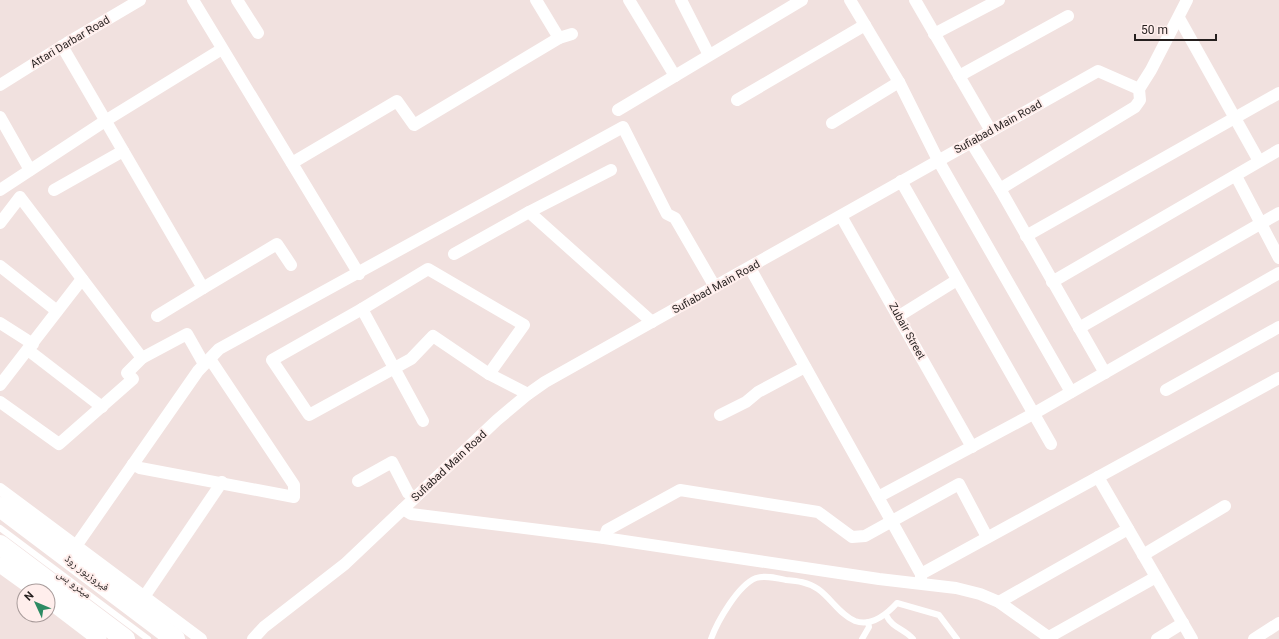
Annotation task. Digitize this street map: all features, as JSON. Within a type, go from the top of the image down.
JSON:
[{"type":"main road","name":"فیروزپور روڈ","points":[[0,508],[175,639]]},
{"type":"main road","points":[[0,545],[125,639]]},
{"type":"street","name":"Attari Darbar Road","points":[[0,85],[140,0]]},
{"type":"street","points":[[192,0],[359,274]]},
{"type":"street","points":[[237,0],[258,33]]},
{"type":"street","points":[[536,0],[559,38]]},
{"type":"street","points":[[629,0],[674,76]]},
{"type":"street","points":[[681,0],[709,55]]},
{"type":"street","points":[[618,110],[802,0]]},
{"type":"street","points":[[850,0],[899,82],[938,160],[1071,392]]},
{"type":"street","points":[[915,0],[991,130]]},
{"type":"street","points":[[934,34],[999,0]]},
{"type":"street","points":[[1000,189],[1135,107],[1140,100],[1139,89],[1152,70],[1187,0]]},
{"type":"street","points":[[959,76],[1068,16]]},
{"type":"street","points":[[1179,18],[1259,162]]},
{"type":"street","points":[[737,100],[865,25]]},
{"type":"street","points":[[292,163],[397,101],[414,126],[559,38],[572,34]]},
{"type":"street","points":[[62,46],[203,288]]},
{"type":"street","points":[[0,190],[105,121],[222,49]]},
{"type":"street","name":"Sufiabad Main Road","points":[[253,639],[264,627],[345,564],[414,498],[528,394],[545,382],[1098,71],[1139,89]]},
{"type":"street","points":[[832,123],[899,82]]},
{"type":"street","points":[[1026,236],[1279,93]]},
{"type":"street","points":[[0,117],[30,170]]},
{"type":"street","points":[[76,546],[207,361],[219,350],[623,127],[667,214],[675,218],[715,287]]},
{"type":"street","points":[[971,142],[1000,189],[1105,373]]},
{"type":"street","points":[[1052,282],[1279,150]]},
{"type":"street","points":[[54,190],[123,151]]},
{"type":"street","points":[[454,254],[529,212],[611,170]]},
{"type":"street","points":[[1236,176],[1279,258]]},
{"type":"street","points":[[900,181],[1051,444]]},
{"type":"street","points":[[0,223],[20,197],[142,358]]},
{"type":"street","points":[[529,212],[652,322]]},
{"type":"street","points":[[1079,328],[1279,213]]},
{"type":"street","name":"Zubair Street","points":[[841,216],[972,447]]},
{"type":"street","points":[[158,316],[277,244],[291,265]]},
{"type":"street","points":[[0,266],[57,311]]},
{"type":"street","points":[[750,268],[892,521],[921,578]]},
{"type":"street","points":[[490,374],[524,325],[428,269],[362,309],[272,360],[309,415],[411,359],[433,336],[490,374],[528,394]]},
{"type":"street","points":[[878,497],[1033,414],[1279,273]]},
{"type":"street","points":[[0,385],[82,279]]},
{"type":"street","points":[[899,316],[957,280]]},
{"type":"street","points":[[362,309],[423,421]]},
{"type":"street","points":[[0,323],[102,407]]},
{"type":"street","points":[[1166,390],[1279,327]]},
{"type":"street","points":[[0,402],[59,444],[133,379],[127,374],[142,358],[187,334],[294,486],[294,497],[222,482],[140,468],[133,464]]},
{"type":"street","points":[[720,415],[746,402],[758,392],[805,367]]},
{"type":"street","points":[[921,578],[987,537],[1279,378]]},
{"type":"street","points":[[358,481],[392,462],[408,493],[414,498]]},
{"type":"street","points":[[1098,477],[1192,639]]},
{"type":"street","points":[[144,597],[222,482]]},
{"type":"street","points":[[604,538],[607,530],[680,490],[818,512],[852,537],[865,536],[959,484],[987,537]]},
{"type":"street","points":[[0,489],[201,639]]},
{"type":"street","points":[[1143,555],[1225,506]]},
{"type":"street","points":[[403,509],[411,514],[604,538],[879,579],[921,578],[980,594],[999,602],[1050,638],[1156,576]]},
{"type":"street","points":[[999,602],[1128,528]]},
{"type":"street","points":[[0,565],[25,583]]},
{"type":"street","points":[[56,606],[95,638]]},
{"type":"street","points":[[1157,639],[1183,623]]},
{"type":"street","points":[[1254,639],[1279,623]]},
{"type":"lane","name":"میٹرو بس","points":[[0,528],[148,639]]},
{"type":"lane","points":[[711,639],[720,619],[741,588],[756,578],[769,577],[802,582],[817,588],[845,615],[856,621],[868,622],[886,615],[897,603],[939,615],[957,639]]},
{"type":"lane","points":[[886,615],[890,624],[913,639]]},
{"type":"lane","points":[[862,639],[869,627],[868,622]]}]
